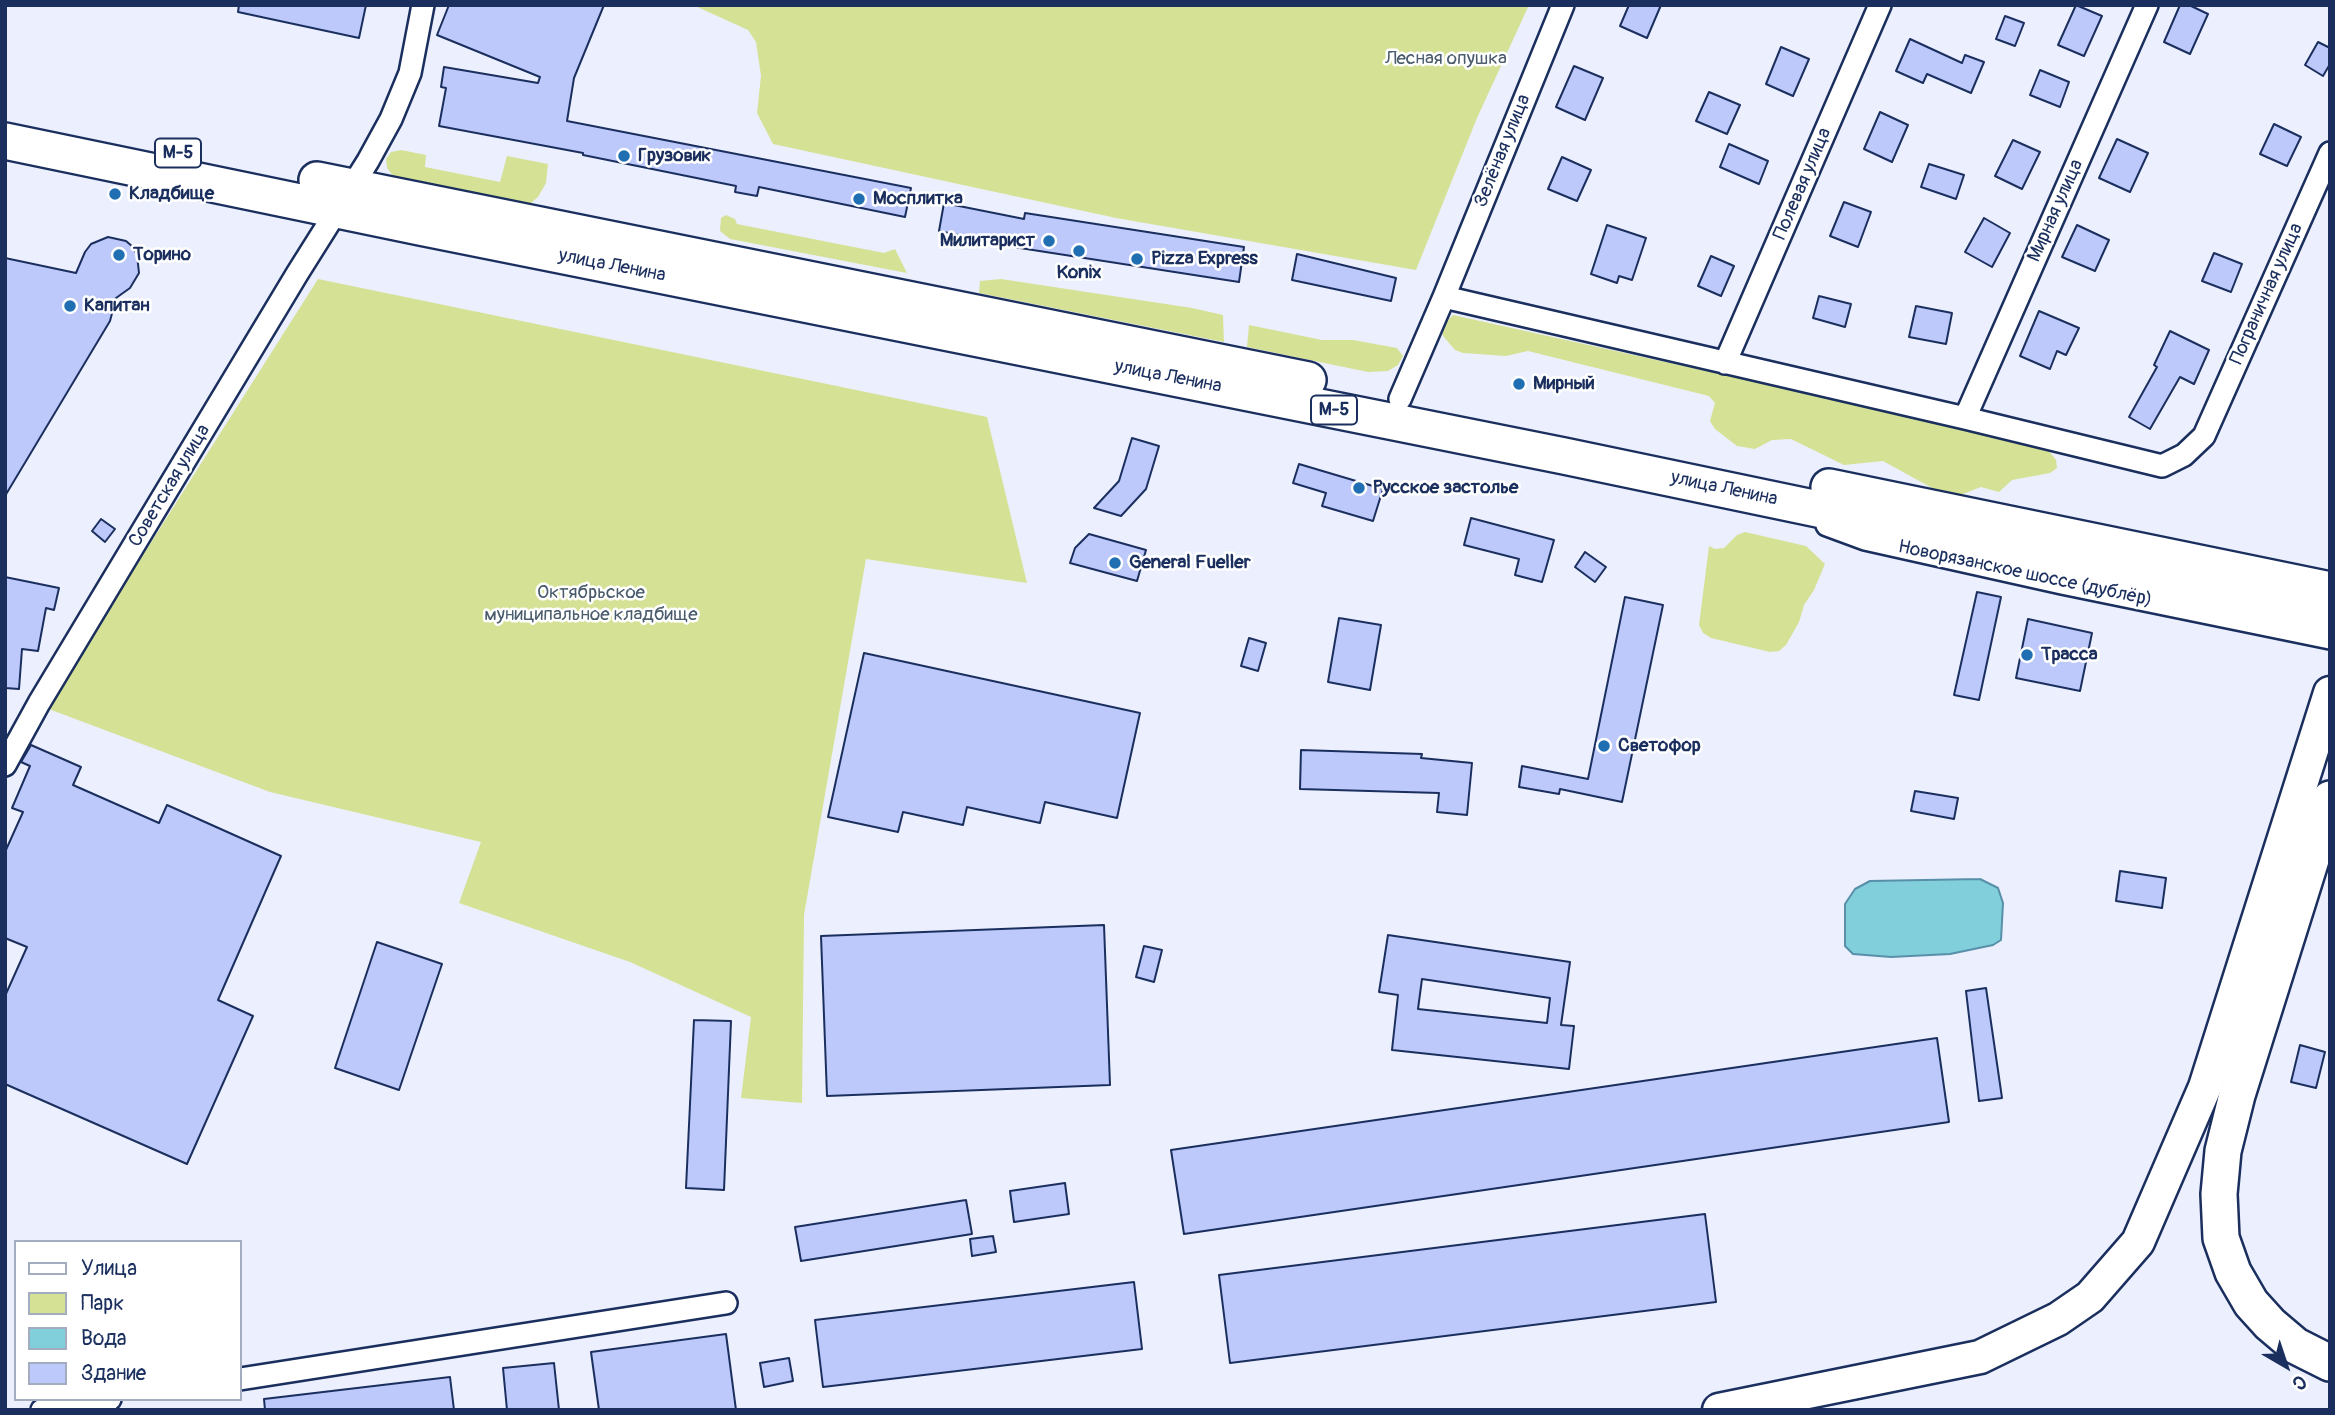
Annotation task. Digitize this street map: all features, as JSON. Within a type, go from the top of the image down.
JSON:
[{"type":"main road","name":"улица Ленина","points":[[5,117],[345,199],[2330,616]]},
{"type":"main road","name":"улица Ленина","points":[[5,141],[345,199],[1400,399],[2330,590]]},
{"type":"main road","points":[[2330,693],[2221,1091],[2223,1151],[2219,1194],[2221,1238],[2233,1272],[2251,1303],[2296,1346],[2330,1363]]},
{"type":"main road","points":[[1719,1410],[1980,1357],[2058,1319],[2090,1297],[2138,1242],[2221,1091],[2330,799]]},
{"type":"street","name":"Советская улица","points":[[5,765],[38,704],[345,199],[400,101],[410,73],[423,5]]},
{"type":"street","name":"Зелёная улица","points":[[1400,399],[1563,5]]},
{"type":"street","name":"Полевая улица","points":[[1725,363],[1880,5]]},
{"type":"street","name":"Мирная улица","points":[[1965,418],[2147,5]]},
{"type":"street","name":"Пограничная улица","points":[[1965,418],[2162,466],[2184,455],[2204,436],[2330,153]]},
{"type":"street","points":[[1444,297],[1965,418]]},
{"type":"street","name":"Новорязанское шоссе (дублёр)","points":[[1726,490],[1866,539],[2330,638]]},
{"type":"street","points":[[242,1379],[726,1303]]},
{"type":"street","points":[[43,1410],[98,1401]]},
{"type":"green space","name":"Лесная опушка","points":[[693,5],[1529,5],[1477,118],[1416,270],[1116,218],[773,144],[757,113],[761,76],[756,42],[748,30]]},
{"type":"green space","points":[[401,150],[426,155],[425,167],[500,182],[507,156],[548,164],[546,183],[538,197],[530,204],[517,205],[406,184],[394,177],[387,168],[386,159],[391,152]]},
{"type":"green space","points":[[726,215],[735,219],[737,224],[884,253],[895,249],[907,273],[730,239],[720,231],[721,218]]},
{"type":"green space","name":"Октябрьское муниципальное кладбище","points":[[318,279],[987,417],[1027,583],[866,559],[804,915],[802,1103],[741,1098],[751,1017],[630,962],[459,903],[481,842],[270,792],[46,708]]},
{"type":"green space","points":[[1001,279],[1223,315],[1224,342],[979,293],[980,281]]},
{"type":"green space","points":[[1453,315],[2045,446],[2056,460],[2057,468],[2050,473],[2012,480],[1999,492],[1981,487],[1963,494],[1943,494],[1883,461],[1844,465],[1791,439],[1772,440],[1755,449],[1737,446],[1715,429],[1710,421],[1715,403],[1709,396],[1528,351],[1506,356],[1463,353],[1455,350],[1443,336],[1441,327]]},
{"type":"green space","points":[[1249,325],[1322,340],[1353,340],[1397,348],[1403,356],[1398,365],[1388,371],[1368,372],[1247,347]]},
{"type":"green space","points":[[1745,532],[1806,546],[1825,564],[1804,605],[1799,622],[1786,645],[1779,651],[1770,652],[1711,638],[1703,633],[1699,625],[1709,546],[1715,549],[1724,548],[1737,535]]},
{"type":"water","points":[[1980,879],[1998,888],[2003,903],[2001,940],[1993,945],[1950,954],[1891,957],[1853,954],[1845,946],[1845,904],[1855,889],[1870,881]]},
{"type":"building","points":[[239,5],[366,5],[359,38],[238,12]]},
{"type":"building","points":[[449,5],[604,5],[574,78],[567,121],[911,188],[905,217],[759,187],[757,196],[735,192],[736,186],[439,126],[446,88],[441,87],[444,67],[538,83],[540,77],[437,35]]},
{"type":"building","points":[[1629,5],[1661,5],[1647,38],[1620,26]]},
{"type":"building","points":[[2076,5],[2102,16],[2084,56],[2058,45]]},
{"type":"building","points":[[2180,5],[2189,5],[2208,14],[2190,54],[2164,42]]},
{"type":"building","points":[[2005,16],[2024,23],[2015,46],[1996,39]]},
{"type":"building","points":[[1910,39],[1962,63],[1965,55],[1984,62],[1971,93],[1927,74],[1923,83],[1896,71]]},
{"type":"building","points":[[2318,42],[2330,48],[2330,64],[2323,76],[2305,65]]},
{"type":"building","points":[[1781,47],[1809,59],[1793,96],[1766,84]]},
{"type":"building","points":[[1574,66],[1603,78],[1585,120],[1556,107]]},
{"type":"building","points":[[2040,70],[2069,82],[2060,107],[2030,95]]},
{"type":"building","points":[[1709,92],[1740,105],[1727,134],[1696,121]]},
{"type":"building","points":[[1880,112],[1908,125],[1892,162],[1864,149]]},
{"type":"building","points":[[2274,124],[2301,137],[2287,166],[2260,154]]},
{"type":"building","points":[[2117,139],[2148,153],[2130,192],[2099,178]]},
{"type":"building","points":[[2013,140],[2040,152],[2022,189],[1995,176]]},
{"type":"building","points":[[1729,144],[1768,161],[1759,184],[1720,167]]},
{"type":"building","points":[[1562,157],[1591,170],[1577,201],[1548,189]]},
{"type":"building","points":[[1929,164],[1964,175],[1956,199],[1921,187]]},
{"type":"building","points":[[1844,202],[1871,212],[1858,247],[1830,236]]},
{"type":"building","points":[[944,203],[1024,219],[1025,213],[1244,247],[1239,282],[1020,248],[939,231]]},
{"type":"building","points":[[1984,218],[2010,233],[1992,267],[1965,252]]},
{"type":"building","points":[[1607,225],[1646,238],[1632,280],[1619,276],[1617,283],[1591,274]]},
{"type":"building","points":[[2077,225],[2109,240],[2095,271],[2062,257]]},
{"type":"building","points":[[108,237],[126,241],[133,247],[139,273],[130,288],[116,298],[110,321],[5,496],[5,258],[76,273],[91,244]]},
{"type":"building","points":[[2214,253],[2242,264],[2231,292],[2202,281]]},
{"type":"building","points":[[1297,254],[1396,278],[1391,301],[1292,280]]},
{"type":"building","points":[[1711,256],[1734,266],[1721,296],[1698,286]]},
{"type":"building","points":[[1819,296],[1851,304],[1845,327],[1813,318]]},
{"type":"building","points":[[1916,306],[1952,313],[1946,344],[1909,337]]},
{"type":"building","points":[[2039,311],[2079,328],[2066,355],[2057,351],[2050,369],[2020,356]]},
{"type":"building","points":[[2170,331],[2209,350],[2194,384],[2180,377],[2150,429],[2129,417],[2157,367],[2154,365]]},
{"type":"building","points":[[1132,438],[1159,446],[1146,489],[1121,516],[1094,508],[1119,481]]},
{"type":"building","points":[[1299,464],[1383,489],[1373,521],[1322,506],[1326,493],[1293,483]]},
{"type":"building","points":[[1471,518],[1554,540],[1542,582],[1515,575],[1519,559],[1464,545]]},
{"type":"building","points":[[101,519],[115,529],[105,542],[92,531]]},
{"type":"building","points":[[1089,534],[1146,550],[1137,581],[1070,563],[1075,548]]},
{"type":"building","points":[[1585,552],[1606,567],[1595,582],[1575,567]]},
{"type":"building","points":[[5,577],[59,588],[54,610],[46,608],[38,651],[22,649],[19,689],[5,688]]},
{"type":"building","points":[[1977,592],[2001,597],[1979,700],[1954,695]]},
{"type":"building","points":[[1625,597],[1663,605],[1622,802],[1560,789],[1559,794],[1519,787],[1522,766],[1588,779]]},
{"type":"building","points":[[1339,618],[1381,625],[1370,690],[1328,682]]},
{"type":"building","points":[[2028,619],[2092,633],[2080,691],[2016,678]]},
{"type":"building","points":[[1249,638],[1266,643],[1258,671],[1241,666]]},
{"type":"building","points":[[864,653],[1140,713],[1117,818],[1045,802],[1040,823],[967,807],[963,825],[903,812],[898,832],[828,817]]},
{"type":"building","points":[[31,745],[81,767],[73,785],[159,823],[167,805],[281,856],[218,1000],[253,1016],[187,1164],[5,1084],[5,996],[27,947],[5,938],[5,852],[23,812],[12,808],[30,766],[21,762]]},
{"type":"building","points":[[1301,750],[1422,754],[1421,758],[1472,763],[1467,815],[1437,812],[1439,793],[1300,789]]},
{"type":"building","points":[[1915,791],[1958,798],[1954,819],[1911,811]]},
{"type":"building","points":[[2120,871],[2166,878],[2162,908],[2116,901]]},
{"type":"building","points":[[1104,925],[1110,1085],[827,1096],[821,936]]},
{"type":"building","points":[[1388,935],[1570,962],[1561,1025],[1574,1026],[1569,1069],[1392,1050],[1398,995],[1379,992]],"holes":[[[1422,979],[1550,998],[1547,1023],[1418,1009]]]},
{"type":"building","points":[[377,942],[442,964],[399,1090],[335,1068]]},
{"type":"building","points":[[1144,946],[1162,950],[1154,982],[1136,977]]},
{"type":"building","points":[[1986,988],[2002,1098],[1979,1101],[1966,991]]},
{"type":"building","points":[[694,1020],[731,1021],[724,1190],[686,1188]]},
{"type":"building","points":[[1937,1038],[1949,1122],[1184,1234],[1171,1150]]},
{"type":"building","points":[[2300,1045],[2325,1052],[2316,1088],[2291,1082]]},
{"type":"building","points":[[1065,1183],[1069,1214],[1014,1222],[1010,1191]]},
{"type":"building","points":[[966,1200],[972,1234],[801,1261],[795,1227]]},
{"type":"building","points":[[1705,1214],[1716,1302],[1230,1363],[1219,1275]]},
{"type":"building","points":[[993,1236],[996,1252],[972,1256],[970,1239]]},
{"type":"building","points":[[1134,1282],[1142,1349],[823,1387],[815,1320]]},
{"type":"building","points":[[726,1334],[736,1410],[599,1410],[591,1352]]},
{"type":"building","points":[[789,1358],[793,1381],[764,1387],[760,1363]]},
{"type":"building","points":[[554,1363],[559,1410],[507,1410],[503,1368]]},
{"type":"building","points":[[450,1377],[454,1410],[265,1410],[264,1399]]},
{"type":"place","name":"Грузовик","points":[[624,156]]},
{"type":"place","name":"Кладбище","points":[[115,194]]},
{"type":"place","name":"Мосплитка","points":[[859,199]]},
{"type":"place","name":"Милитарист","points":[[1049,241]]},
{"type":"place","name":"Konix","points":[[1079,251]]},
{"type":"place","name":"Торино","points":[[119,255]]},
{"type":"place","name":"Pizza Express","points":[[1137,259]]},
{"type":"place","name":"Капитан","points":[[70,306]]},
{"type":"place","name":"Мирный","points":[[1519,384]]},
{"type":"place","name":"Русское застолье","points":[[1359,488]]},
{"type":"place","name":"General Fueller","points":[[1115,563]]},
{"type":"place","name":"Трасса","points":[[2027,655]]},
{"type":"place","name":"Светофор","points":[[1604,746]]}]
